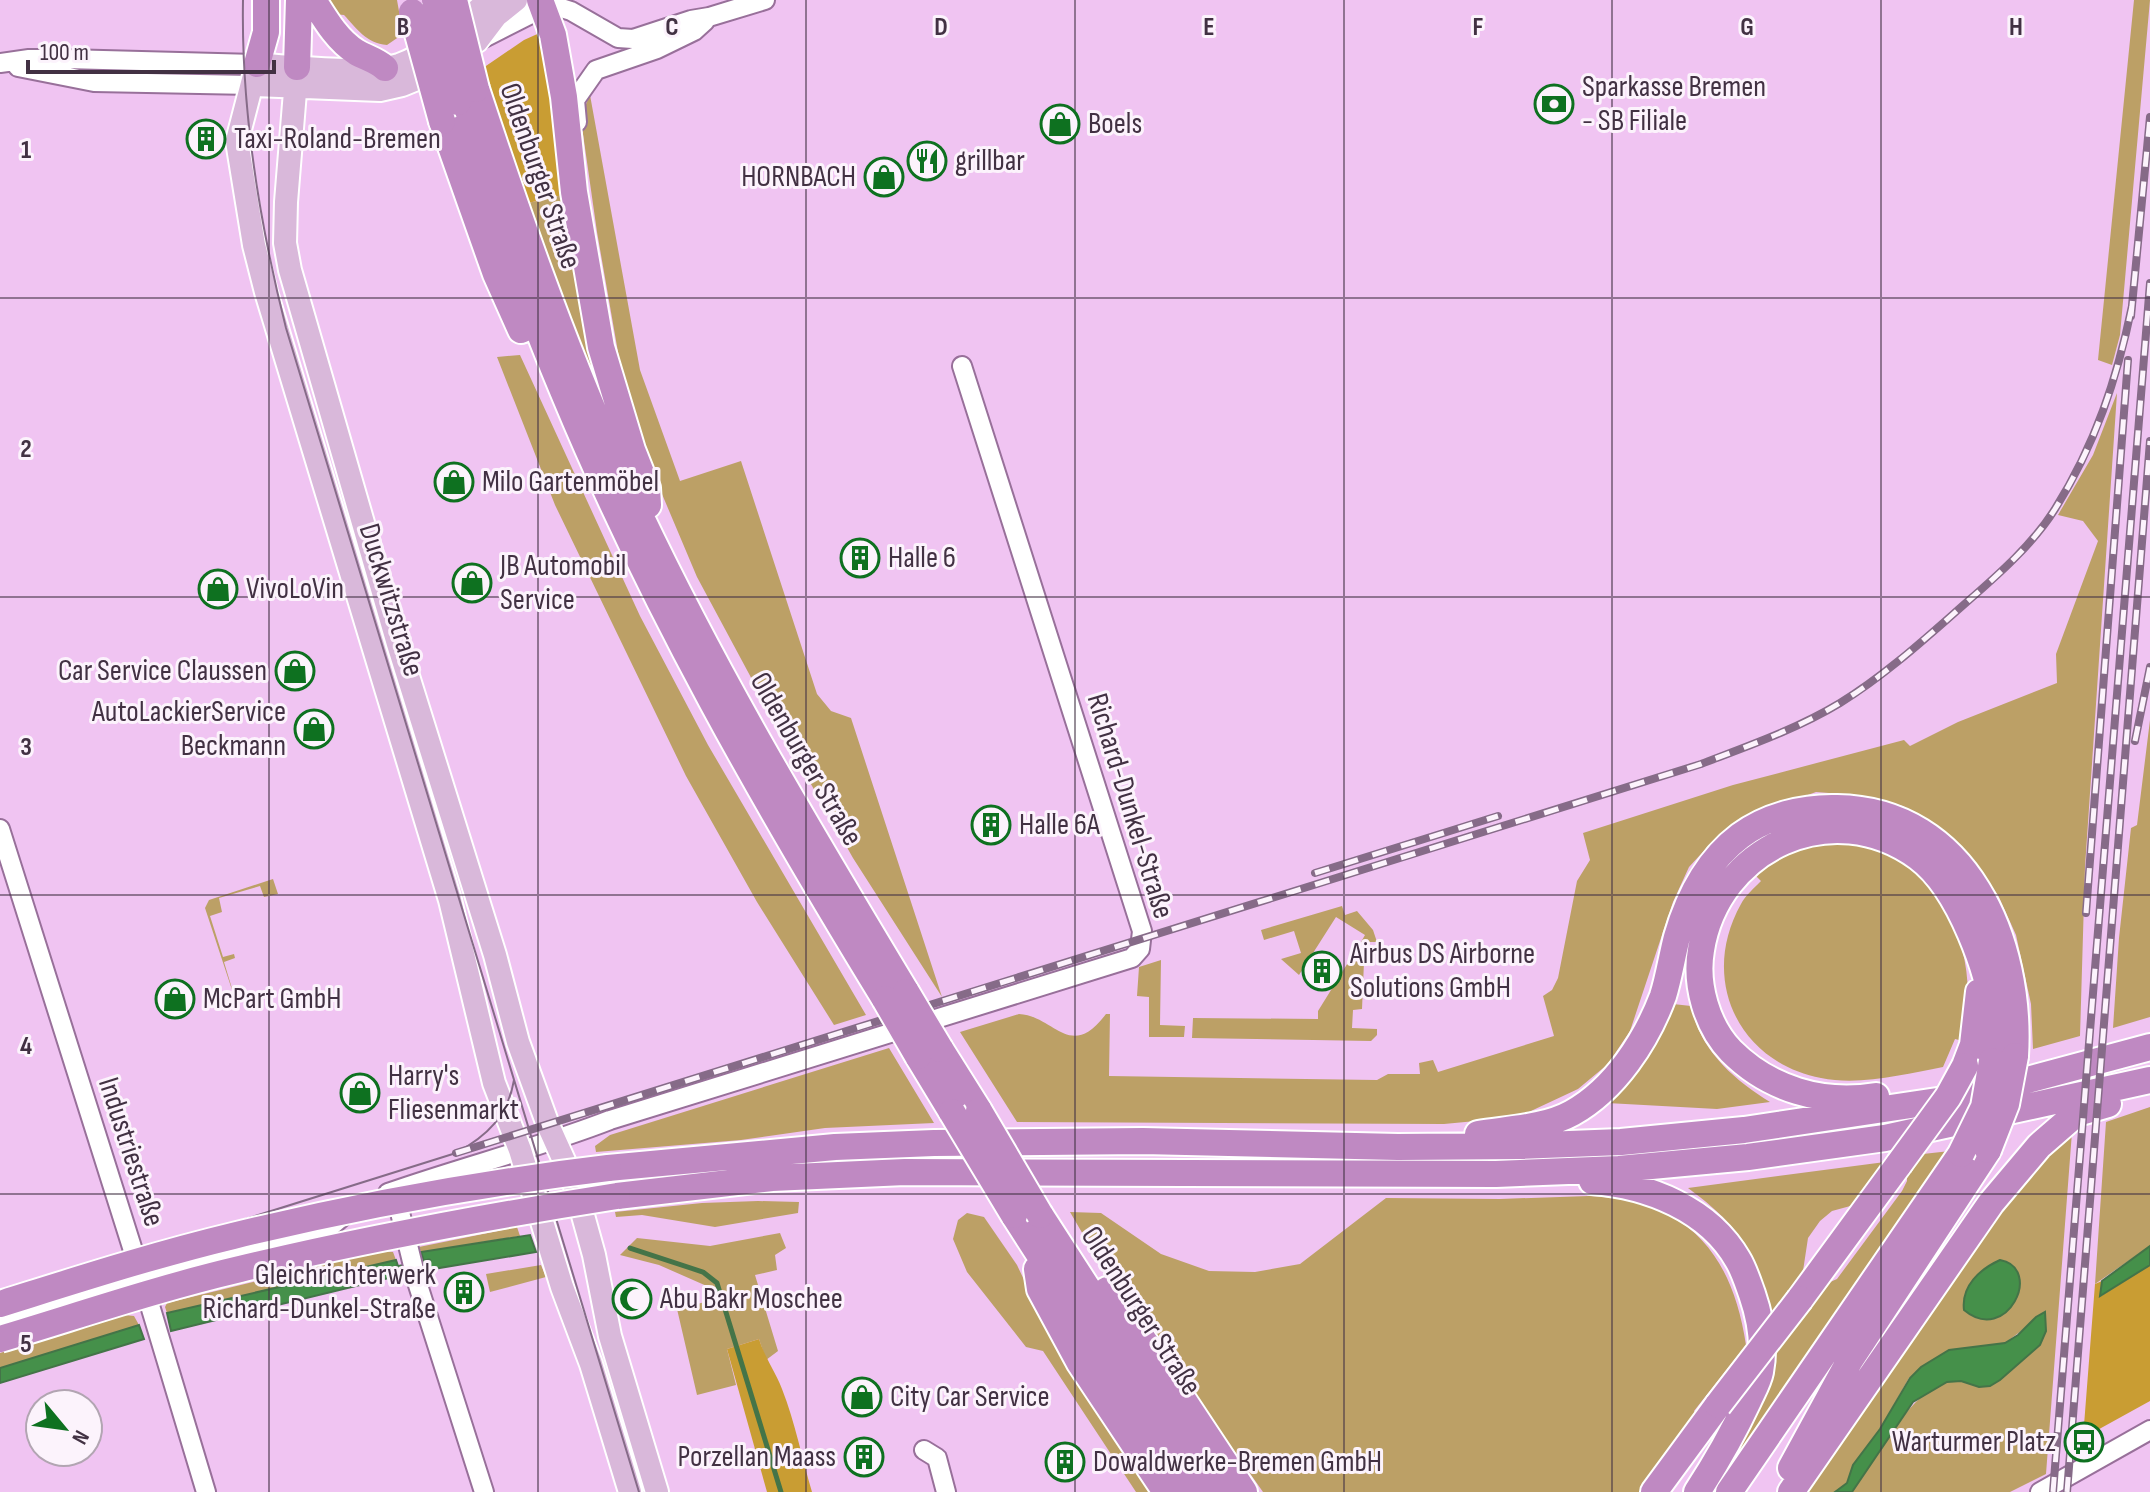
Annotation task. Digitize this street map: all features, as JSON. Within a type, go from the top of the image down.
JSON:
[{"type":"highway","points":[[255,75],[266,32],[266,0]]},
{"type":"highway","points":[[297,78],[299,0]]},
{"type":"highway","points":[[313,0],[344,43],[385,68]]},
{"type":"highway","name":"Oldenburger Straße","points":[[454,0],[459,104],[496,274],[531,353],[565,396],[651,584],[720,719],[791,846],[895,995]]},
{"type":"highway","points":[[419,4],[459,104]]},
{"type":"highway","points":[[541,4],[553,35],[564,97],[574,192],[601,347],[632,450],[647,488],[650,532]]},
{"type":"highway","name":"Oldenburger Straße","points":[[459,104],[614,458],[768,762],[929,1052],[979,1111],[1027,1215],[1035,1249],[1192,1492]]},
{"type":"highway","points":[[1398,1147],[1544,1123],[1571,1113],[1596,1095],[1625,1067],[1647,1032],[1663,995],[1678,935],[1695,891],[1713,861],[1740,836],[1765,822],[1799,811],[1864,808],[1898,820],[1951,853],[1970,878],[1998,930],[2014,991],[2017,1023],[1984,1107],[1961,1154],[1729,1492]]},
{"type":"highway","points":[[1777,1492],[1850,1360],[1988,1150],[2006,1104],[2004,1059],[1974,944],[1952,896],[1935,872],[1917,857],[1888,842],[1860,833],[1834,831],[1782,840],[1757,855],[1734,875],[1717,902],[1703,935],[1698,964],[1702,998],[1720,1040],[1747,1067],[1779,1086],[1817,1097],[1868,1098],[1934,1086],[1964,1097]]},
{"type":"highway","points":[[1654,1492],[1948,1097],[1965,1066],[1978,1018],[1979,992],[1974,944]]},
{"type":"highway","points":[[0,1304],[153,1257],[298,1221],[524,1178],[835,1147],[934,1143],[1143,1141],[1398,1147],[1621,1142],[1744,1130],[1964,1097],[2150,1047]]},
{"type":"highway","name":"Oldenburger Straße","points":[[929,1052],[952,1112],[1027,1215],[1065,1254],[1219,1492]]},
{"type":"highway","points":[[0,1339],[152,1293],[318,1250],[487,1217],[617,1196],[772,1178],[905,1172],[1496,1174],[1633,1168],[1748,1157],[1885,1138],[2150,1080]]},
{"type":"highway","points":[[1791,1492],[2018,1168],[2077,1113],[2143,1094],[2150,1089]]},
{"type":"highway","points":[[1496,1174],[1612,1183],[1651,1192],[1683,1208],[1719,1233],[1740,1261],[1764,1337],[1760,1375],[1731,1438],[1697,1492]]},
{"type":"highway","points":[[1035,1249],[1040,1289],[1080,1363],[1166,1492]]},
{"type":"highway","points":[[1065,1254],[1096,1276],[1130,1320],[1244,1492]]},
{"type":"main road","points":[[297,78],[402,64],[447,35],[489,0]]},
{"type":"main road","points":[[255,75],[380,90],[402,85],[424,76],[477,41],[496,16],[516,0]]},
{"type":"main road","name":"Duckwitzstraße","points":[[255,75],[237,141],[252,233],[266,292],[450,900],[494,1083],[520,1150],[630,1492]]},
{"type":"main road","name":"Duckwitzstraße","points":[[297,78],[286,202],[285,243],[290,270],[398,644],[495,955],[518,1042],[574,1183],[610,1336],[657,1492]]},
{"type":"street","points":[[477,41],[541,4],[571,11],[609,34],[633,39],[765,0]]},
{"type":"street","points":[[574,192],[581,164],[575,100],[596,70],[657,49],[694,31],[709,17]]},
{"type":"street","points":[[0,63],[65,59],[255,75]]},
{"type":"street","name":"Richard-Dunkel-Straße","points":[[556,1141],[610,1120],[1132,958],[1140,949],[1142,931],[962,366]]},
{"type":"street","name":"Industriestraße","points":[[0,829],[206,1492]]},
{"type":"street","points":[[0,1322],[329,1228],[357,1203],[556,1141]]},
{"type":"street","points":[[395,1190],[414,1271],[484,1492]]},
{"type":"street","points":[[2040,1492],[2150,1430]]},
{"type":"street","points":[[924,1450],[937,1458],[946,1492]]},
{"type":"shaded area","points":[[324,0],[397,0],[403,34],[387,45],[373,41],[344,15],[333,14]]},
{"type":"shaded area","points":[[2134,0],[2150,0],[2120,335],[2112,365],[2098,360]]},
{"type":"shaded area","points":[[544,31],[567,194],[528,203],[483,68],[524,40]]},
{"type":"shaded area","points":[[590,95],[640,370],[680,481],[741,461],[817,694],[831,711],[851,718],[942,997],[853,858],[762,698],[697,577],[651,468],[622,375],[597,232],[583,134],[582,113]]},
{"type":"shaded area","points":[[567,194],[596,363],[589,366],[528,203]]},
{"type":"shaded area","points":[[520,355],[640,616],[708,745],[866,1015],[834,1025],[757,902],[686,776],[555,505],[497,357]]},
{"type":"shaded area","points":[[2117,393],[2085,867],[2080,1036],[2033,1049],[2031,1004],[2016,935],[1998,895],[1962,850],[1932,823],[1903,806],[1855,795],[1816,792],[1761,812],[1713,841],[1689,867],[1673,902],[1630,1031],[1608,1064],[1578,1089],[1518,1117],[1444,1124],[1017,1122],[960,1032],[1019,1014],[1032,1017],[1062,1033],[1082,1035],[1110,1014],[1109,1076],[1377,1080],[1388,1074],[1420,1074],[1419,1063],[1433,1060],[1438,1072],[1554,1036],[1543,996],[1552,990],[1558,978],[1577,881],[1590,860],[1583,833],[1733,785],[1904,740],[1910,746],[1958,722],[2057,683],[2056,654],[2098,541],[2083,521],[2058,515],[2093,455]]},
{"type":"shaded area","points":[[2150,720],[2150,1017],[2113,1028],[2131,828],[2137,825]]},
{"type":"shaded area","points":[[1840,841],[1877,849],[1917,874],[1945,908],[1955,929],[1963,951],[1968,998],[1963,1041],[1955,1039],[1943,1067],[1867,1080],[1821,1078],[1792,1069],[1768,1055],[1748,1036],[1734,1013],[1726,988],[1724,961],[1729,932],[1741,904],[1761,881],[1752,872],[1798,846]]},
{"type":"shaded area","points":[[273,879],[278,894],[264,897],[260,886],[219,898],[222,912],[210,916],[223,957],[234,954],[235,958],[224,962],[237,1005],[205,908],[209,900]]},
{"type":"shaded area","points":[[1342,906],[1345,915],[1357,911],[1373,930],[1377,942],[1361,942],[1365,935],[1336,917],[1299,975],[1281,959],[1301,953],[1294,931],[1264,940],[1261,930]]},
{"type":"shaded area","points":[[1161,960],[1160,1025],[1185,1026],[1184,1037],[1149,1037],[1149,997],[1137,996],[1139,967]]},
{"type":"shaded area","points":[[1349,961],[1364,962],[1362,1009],[1353,1010],[1352,1028],[1377,1029],[1377,1035],[1371,1041],[1192,1038],[1193,1018],[1318,1019],[1318,1011]]},
{"type":"shaded area","points":[[1673,1004],[1691,1006],[1695,1022],[1710,1050],[1731,1073],[1770,1102],[1717,1109],[1607,1103],[1646,1057]]},
{"type":"shaded area","points":[[889,1048],[934,1123],[825,1128],[741,1140],[596,1152],[595,1146],[610,1135]]},
{"type":"shaded area","points":[[2150,1107],[2150,1246],[2095,1284],[2106,1122]]},
{"type":"shaded area","points":[[2072,1132],[2046,1474],[2010,1492],[1852,1492],[1894,1429],[1920,1399],[1947,1382],[1990,1386],[2040,1344],[2045,1313],[2005,1343],[1949,1350],[1909,1378],[1880,1429],[1853,1465],[1847,1483],[1835,1492],[1800,1492],[2019,1177]]},
{"type":"shaded area","points":[[1950,1151],[1736,1462],[1732,1460],[1773,1369],[1775,1351],[1821,1286],[1837,1279],[1902,1191],[1907,1181],[1907,1171],[1923,1154]]},
{"type":"shaded area","points":[[1885,1162],[1854,1205],[1832,1211],[1820,1221],[1808,1238],[1803,1271],[1770,1315],[1760,1274],[1744,1242],[1720,1214],[1688,1188]]},
{"type":"shaded area","points":[[1589,1196],[1623,1199],[1652,1207],[1678,1220],[1699,1237],[1716,1258],[1729,1283],[1746,1345],[1694,1411],[1697,1415],[1641,1492],[1263,1492],[1138,1314],[1109,1279],[1070,1212],[1101,1213],[1161,1254],[1209,1271],[1255,1272],[1300,1264],[1386,1198]]},
{"type":"shaded area","points":[[799,1202],[798,1213],[715,1227],[642,1215],[616,1217],[615,1212],[702,1203]]},
{"type":"shaded area","points":[[967,1213],[984,1217],[1017,1265],[1041,1316],[1154,1492],[1136,1492],[1043,1351],[1026,1347],[967,1272],[953,1239],[958,1220]]},
{"type":"shaded area","points":[[517,1227],[520,1236],[421,1252],[419,1247]]},
{"type":"shaded area","points":[[780,1233],[786,1248],[775,1255],[777,1270],[755,1275],[778,1351],[766,1360],[759,1339],[727,1349],[736,1385],[697,1395],[677,1309],[713,1300],[709,1287],[659,1265],[620,1255],[637,1238],[710,1246]]},
{"type":"shaded area","points":[[530,1235],[536,1252],[427,1270],[421,1252]]},
{"type":"shaded area","points":[[2150,1246],[2150,1265],[2100,1296],[2102,1281]]},
{"type":"shaded area","points":[[381,1251],[393,1252],[396,1260],[167,1313],[165,1307],[167,1303]]},
{"type":"shaded area","points":[[396,1260],[401,1275],[171,1331],[167,1313]]},
{"type":"shaded area","points":[[2000,1260],[2013,1266],[2019,1276],[2015,1302],[2006,1312],[1994,1318],[1980,1319],[1964,1310],[1966,1293],[1979,1273]]},
{"type":"shaded area","points":[[541,1265],[546,1277],[490,1292],[486,1274]]},
{"type":"shaded area","points":[[2150,1265],[2150,1401],[2083,1438],[2095,1284],[2102,1281],[2101,1296]]},
{"type":"shaded area","points":[[2045,1312],[2046,1331],[2040,1345],[2000,1380],[1990,1386],[1979,1387],[1961,1381],[1947,1382],[1913,1402],[1852,1492],[1835,1492],[1847,1483],[1853,1465],[1880,1429],[1910,1378],[1921,1367],[1949,1350],[2005,1343]]},
{"type":"shaded area","points":[[124,1315],[134,1316],[139,1325],[0,1368],[0,1353]]},
{"type":"shaded area","points":[[139,1325],[144,1339],[0,1383],[0,1368]]},
{"type":"shaded area","points":[[759,1339],[787,1402],[812,1492],[767,1492],[727,1349]]},
{"type":"waterway","points":[[630,1248],[703,1272],[717,1283],[781,1492]]},
{"type":"waterway","points":[[392,1269],[429,1261]]},
{"type":"tram line","points":[[243,0],[245,83],[254,166],[286,328],[639,1492]]},
{"type":"tram line","points":[[0,1296],[456,1153],[494,1124],[507,1104],[514,1080]]},
{"type":"railway","points":[[2131,316],[2150,117]]},
{"type":"railway","points":[[2053,1492],[2150,283]]},
{"type":"railway","points":[[456,1153],[1701,764],[1807,721],[1857,692],[1906,655],[1992,580],[2036,534],[2069,485],[2093,436],[2112,385],[2132,306]]},
{"type":"railway","points":[[2086,913],[2128,360]]},
{"type":"railway","points":[[2067,1492],[2150,441]]},
{"type":"railway","points":[[2135,741],[2150,667]]},
{"type":"railway","points":[[1315,873],[1498,816]]},
{"type":"place","name":"Sparkasse Bremen - SB Filiale","points":[[1554,104]]},
{"type":"place","name":"Boels","points":[[1060,124]]},
{"type":"place","name":"Taxi-Roland-Bremen","points":[[206,139]]},
{"type":"place","name":"grillbar","points":[[927,161]]},
{"type":"place","name":"HORNBACH","points":[[884,177]]},
{"type":"place","name":"Milo Gartenmöbel","points":[[454,482]]},
{"type":"place","name":"Halle 6","points":[[860,558]]},
{"type":"place","name":"JB Automobil Service","points":[[472,583]]},
{"type":"place","name":"VivoLoVin","points":[[218,589]]},
{"type":"place","name":"Car Service Claussen","points":[[295,671]]},
{"type":"place","name":"AutoLackierService Beckmann","points":[[314,729]]},
{"type":"place","name":"Halle 6A","points":[[991,825]]},
{"type":"place","name":"Airbus DS Airborne Solutions GmbH","points":[[1322,971]]},
{"type":"place","name":"McPart GmbH","points":[[175,999]]},
{"type":"place","name":"Harry's Fliesenmarkt","points":[[360,1093]]},
{"type":"place","name":"Gleichrichterwerk Richard-Dunkel-Straße","points":[[464,1292]]},
{"type":"place","name":"Abu Bakr Moschee","points":[[632,1299]]},
{"type":"place","name":"City Car Service","points":[[862,1397]]},
{"type":"place","name":"Warturmer Platz","points":[[2084,1442]]},
{"type":"place","name":"Porzellan Maass","points":[[864,1457]]},
{"type":"place","name":"Dowaldwerke-Bremen GmbH","points":[[1065,1462]]}]
